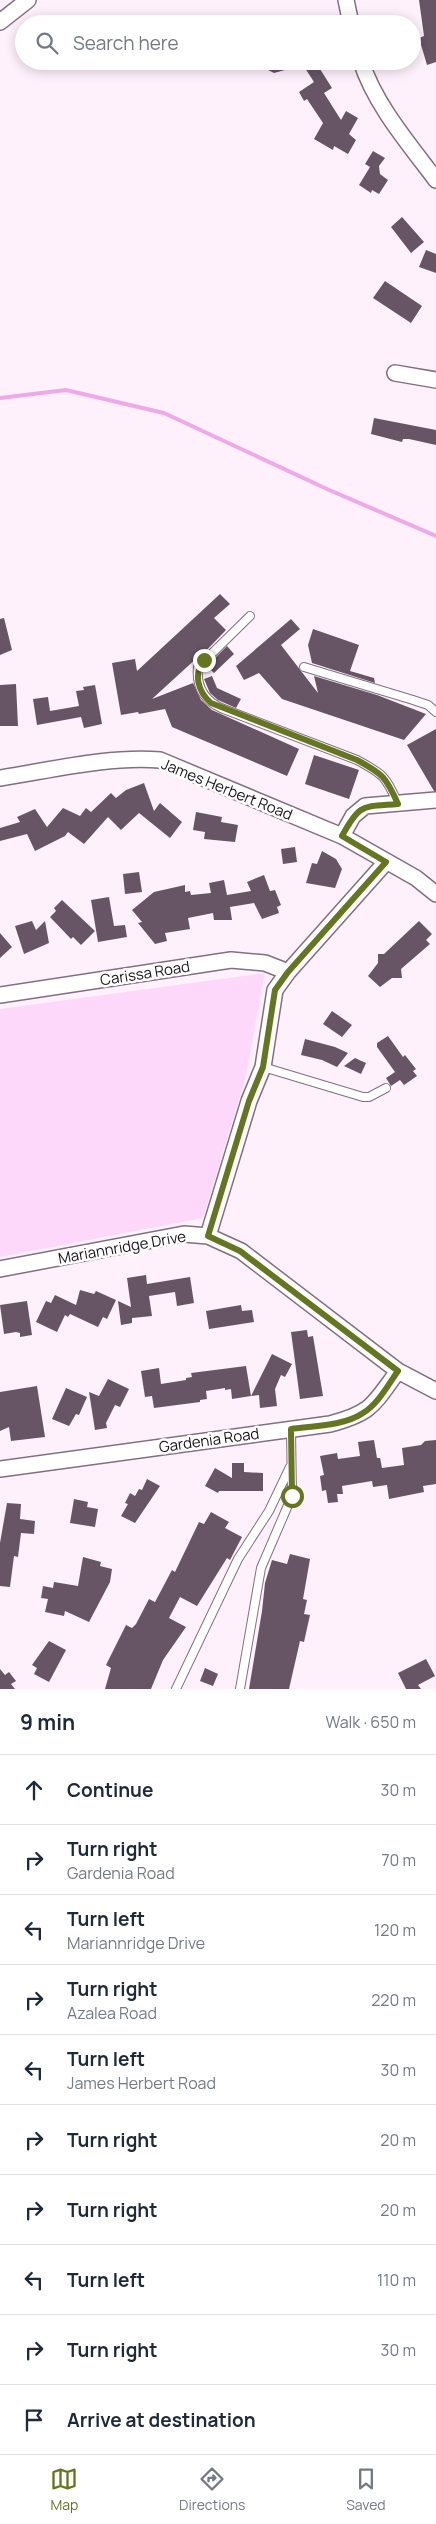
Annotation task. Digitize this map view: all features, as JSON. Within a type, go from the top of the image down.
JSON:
[{"type":"street","points":[[0,22],[28,0]]},
{"type":"street","points":[[346,0],[349,15]]},
{"type":"street","points":[[366,70],[392,120],[436,180]]},
{"type":"street","points":[[395,373],[436,380]]},
{"type":"street","name":"James Herbert Road","points":[[0,778],[114,760],[136,758],[160,760],[342,836],[416,878],[436,894]]},
{"type":"street","points":[[342,836],[358,811],[365,806],[436,800]]},
{"type":"street","points":[[208,1236],[249,1101],[263,1067],[275,990],[288,972],[386,862]]},
{"type":"street","name":"Carissa Road","points":[[0,995],[231,960],[264,963],[288,972]]},
{"type":"street","name":"Mariannridge Drive","points":[[0,1269],[184,1234],[208,1236],[240,1251],[398,1371],[436,1391]]},
{"type":"street","name":"Gardenia Road","points":[[0,1469],[330,1424],[363,1414],[375,1402],[398,1371]]},
{"type":"lane","points":[[250,616],[198,667],[197,676],[205,698],[221,708],[357,760],[385,777],[398,804]]},
{"type":"lane","points":[[304,667],[413,700],[428,706],[436,712]]},
{"type":"lane","points":[[263,1067],[368,1097],[386,1088]]},
{"type":"lane","points":[[240,1689],[261,1568],[292,1496],[290,1467],[291,1429]]},
{"type":"lane","points":[[176,1689],[238,1559],[269,1511],[290,1467]]},
{"type":"shaded area","points":[[265,973],[245,1080],[203,1218],[0,1257],[0,1009]]},
{"type":"building","points":[[419,0],[436,0],[436,62],[427,65],[421,45],[421,37],[424,36]]},
{"type":"building","points":[[268,70],[285,70],[274,73]]},
{"type":"building","points":[[306,70],[321,70],[332,88],[324,93],[341,120],[346,111],[358,118],[349,134],[356,140],[348,154],[334,146],[333,150],[314,139],[323,123],[307,99],[304,101],[299,92],[314,82]]},
{"type":"building","points":[[373,151],[385,158],[379,166],[380,174],[388,180],[379,194],[372,190],[371,193],[359,185],[370,167],[365,164]]},
{"type":"building","points":[[402,217],[424,242],[411,253],[391,227]]},
{"type":"building","points":[[426,250],[436,254],[436,273],[419,267]]},
{"type":"building","points":[[385,281],[422,306],[411,323],[373,298]]},
{"type":"building","points":[[374,418],[436,430],[436,445],[409,439],[403,439],[402,442],[371,434]]},
{"type":"building","points":[[220,594],[230,604],[214,618],[226,630],[200,657],[152,699],[193,683],[201,700],[212,710],[299,749],[287,776],[172,727],[165,709],[121,715],[112,663],[135,659],[137,671]]},
{"type":"building","points":[[4,618],[12,650],[0,655],[0,619]]},
{"type":"building","points":[[291,619],[300,629],[281,645],[318,693],[314,676],[377,695],[426,714],[404,740],[282,699],[259,673],[244,680],[236,666]]},
{"type":"building","points":[[313,629],[359,645],[350,671],[374,678],[375,683],[312,663],[308,645]]},
{"type":"building","points":[[227,646],[234,654],[214,673],[207,666]]},
{"type":"building","points":[[212,676],[217,688],[241,699],[236,708],[218,700],[210,693],[204,679]]},
{"type":"building","points":[[16,684],[18,726],[0,726],[0,685]]},
{"type":"building","points":[[95,685],[102,724],[84,728],[81,717],[37,725],[33,699],[48,697],[50,711],[79,706],[76,691],[84,690],[83,687]]},
{"type":"building","points":[[436,729],[436,791],[434,791],[407,745]]},
{"type":"building","points":[[314,755],[359,770],[349,799],[305,784]]},
{"type":"building","points":[[144,783],[154,811],[160,803],[182,822],[170,838],[139,813],[121,830],[108,817],[84,844],[68,832],[65,836],[35,851],[27,834],[0,841],[0,828],[20,822],[17,817],[35,809],[47,827],[63,808],[80,816],[86,808],[91,812],[111,793],[116,798],[126,790]]},
{"type":"building","points":[[196,812],[222,817],[221,822],[238,825],[235,842],[204,839],[205,832],[193,830]]},
{"type":"building","points":[[295,847],[297,862],[283,864],[281,849]]},
{"type":"building","points":[[322,851],[336,859],[342,869],[335,888],[306,883],[312,863],[317,864]]},
{"type":"building","points":[[139,872],[142,892],[125,894],[123,874]]},
{"type":"building","points":[[264,875],[270,891],[275,890],[281,905],[277,907],[279,913],[262,919],[254,903],[230,907],[232,920],[214,920],[213,913],[188,918],[190,929],[165,933],[167,941],[155,944],[138,923],[142,922],[132,910],[154,892],[185,885],[185,892],[190,891],[191,895],[211,893],[209,883],[224,880],[227,895],[251,891],[247,882]]},
{"type":"building","points":[[109,897],[114,926],[125,925],[127,937],[98,942],[91,900]]},
{"type":"building","points":[[62,900],[95,931],[81,945],[73,937],[71,939],[50,917],[56,911],[54,908]]},
{"type":"building","points":[[32,921],[36,930],[45,921],[49,943],[24,954],[15,926]]},
{"type":"building","points":[[419,921],[432,934],[426,940],[430,944],[401,969],[402,978],[392,978],[380,987],[368,976],[378,963],[378,954],[384,954]]},
{"type":"building","points":[[0,933],[12,947],[0,958]]},
{"type":"building","points":[[332,1011],[352,1025],[342,1037],[323,1024]]},
{"type":"building","points":[[388,1036],[403,1057],[405,1055],[416,1069],[413,1071],[417,1076],[404,1085],[400,1080],[391,1086],[386,1078],[395,1072],[377,1047],[377,1043]]},
{"type":"building","points":[[305,1039],[335,1047],[348,1053],[337,1067],[322,1060],[301,1055]]},
{"type":"building","points":[[355,1058],[366,1063],[361,1074],[344,1066]]},
{"type":"building","points":[[146,1275],[147,1284],[190,1277],[194,1303],[177,1306],[175,1292],[149,1296],[152,1316],[132,1318],[132,1323],[121,1325],[118,1301],[131,1307],[127,1278]]},
{"type":"building","points":[[80,1290],[94,1294],[96,1291],[116,1300],[107,1319],[103,1317],[98,1327],[70,1314],[68,1317],[65,1315],[57,1332],[36,1322],[46,1301],[51,1303],[55,1295],[76,1305]]},
{"type":"building","points":[[27,1301],[32,1335],[20,1337],[20,1333],[16,1332],[4,1334],[0,1305]]},
{"type":"building","points":[[241,1305],[242,1311],[252,1310],[254,1322],[209,1329],[206,1311]]},
{"type":"building","points":[[307,1330],[308,1337],[313,1336],[323,1396],[300,1399],[291,1332]]},
{"type":"building","points":[[272,1354],[292,1364],[285,1377],[281,1375],[275,1389],[277,1406],[260,1408],[259,1395],[251,1396]]},
{"type":"building","points":[[246,1366],[251,1396],[232,1399],[231,1389],[225,1390],[225,1388],[206,1391],[207,1399],[200,1400],[200,1402],[154,1408],[152,1396],[145,1397],[141,1371],[159,1368],[161,1384],[186,1380],[186,1378],[192,1377],[191,1373]]},
{"type":"building","points":[[108,1379],[129,1389],[120,1407],[115,1405],[106,1423],[107,1428],[95,1430],[89,1392],[99,1396]]},
{"type":"building","points":[[37,1386],[45,1437],[11,1441],[9,1427],[0,1431],[0,1392]]},
{"type":"building","points":[[66,1388],[87,1397],[79,1415],[76,1414],[69,1426],[52,1419]]},
{"type":"building","points":[[374,1440],[377,1458],[380,1458],[382,1468],[404,1465],[402,1448],[421,1445],[425,1441],[436,1440],[436,1484],[423,1486],[424,1492],[389,1499],[387,1485],[373,1487],[372,1481],[342,1486],[343,1494],[337,1494],[338,1502],[328,1503],[326,1490],[322,1491],[320,1476],[324,1475],[320,1456],[337,1453],[338,1459],[360,1456],[358,1442]]},
{"type":"building","points":[[232,1463],[244,1463],[244,1472],[263,1473],[263,1491],[219,1491],[218,1493],[205,1486],[215,1468],[232,1478]]},
{"type":"building","points":[[147,1479],[160,1486],[135,1523],[121,1516],[128,1504],[125,1503],[130,1493],[135,1496],[139,1489],[142,1490]]},
{"type":"building","points":[[74,1499],[88,1502],[87,1507],[98,1509],[95,1527],[70,1523]]},
{"type":"building","points":[[7,1503],[21,1504],[20,1519],[35,1521],[34,1534],[21,1533],[18,1557],[14,1556],[10,1587],[0,1586],[0,1543]]},
{"type":"building","points":[[211,1512],[229,1522],[225,1528],[242,1537],[230,1560],[227,1558],[197,1606],[180,1597],[169,1618],[186,1627],[163,1660],[151,1689],[105,1689],[111,1668],[106,1665],[126,1625],[132,1628],[136,1624],[149,1599],[155,1602],[172,1570],[175,1572],[199,1522],[204,1524]]},
{"type":"building","points":[[290,1554],[310,1559],[303,1599],[307,1600],[304,1614],[310,1615],[304,1642],[300,1641],[289,1689],[249,1689],[265,1583],[272,1560],[287,1564]]},
{"type":"building","points":[[83,1557],[101,1562],[100,1566],[112,1569],[110,1582],[89,1622],[65,1611],[64,1616],[45,1612],[48,1599],[41,1598],[43,1586],[53,1588],[54,1582],[78,1586]]},
{"type":"building","points":[[49,1641],[66,1650],[49,1682],[34,1674],[37,1668],[32,1665]]},
{"type":"building","points":[[426,1659],[435,1676],[418,1685],[421,1689],[406,1689],[398,1673]]},
{"type":"building","points":[[205,1668],[218,1674],[213,1686],[200,1681]]},
{"type":"building","points":[[0,1669],[5,1675],[9,1672],[16,1681],[11,1684],[15,1689],[0,1689]]},
{"type":"waterway","points":[[0,398],[66,390],[164,413],[327,489],[436,536]]},
{"type":"route","points":[[204,660],[198,667],[197,676],[205,698],[211,703],[357,760],[385,777],[398,804],[365,806],[353,816],[342,836],[386,862],[288,972],[275,990],[263,1067],[249,1101],[208,1236],[240,1251],[398,1371],[375,1402],[363,1414],[330,1424],[291,1429],[290,1467],[292,1496]]}]
